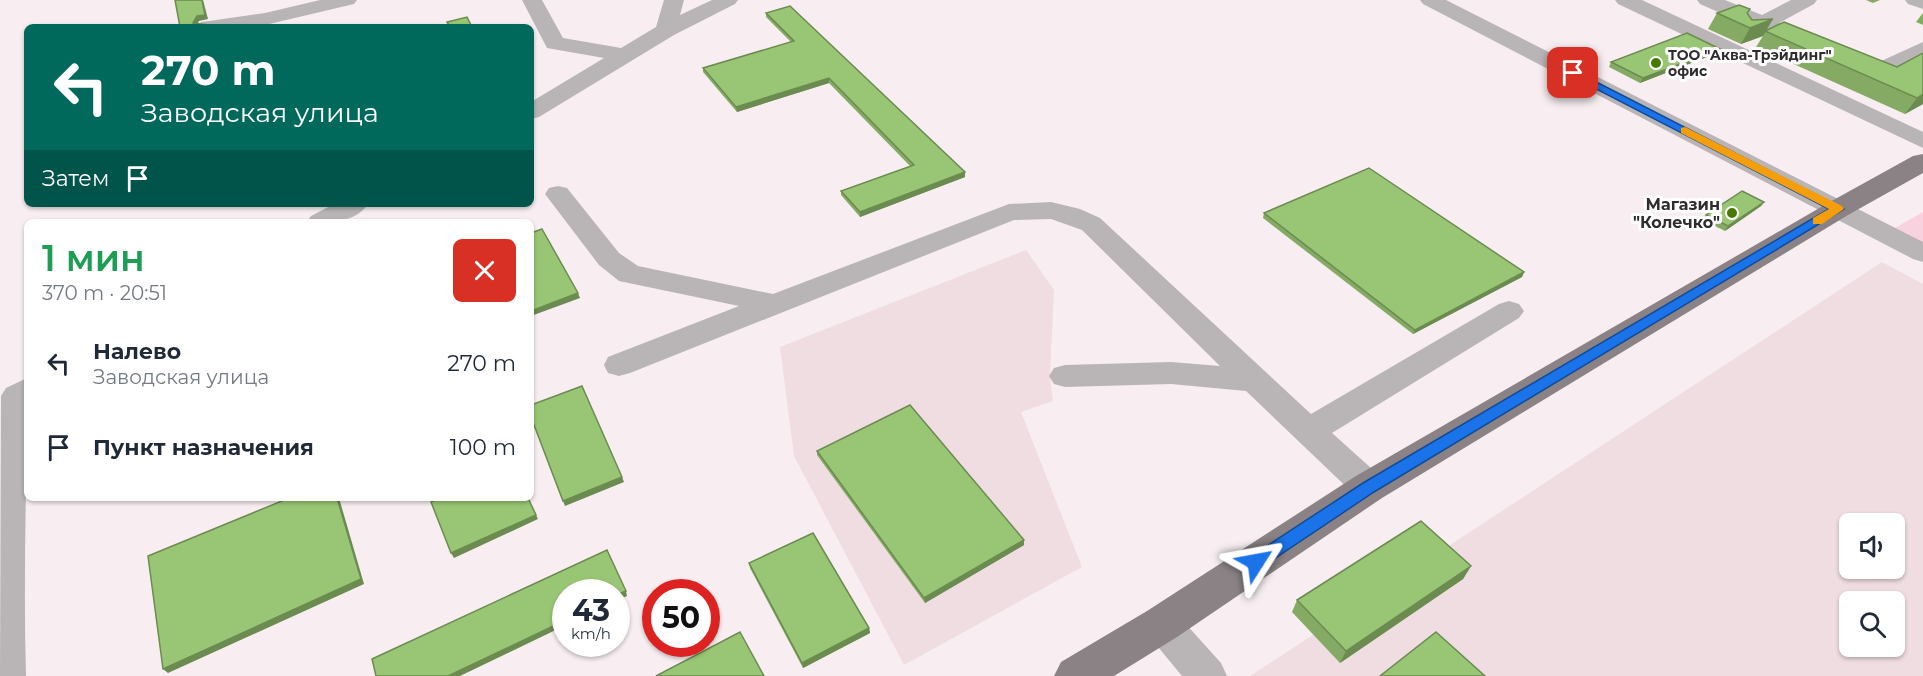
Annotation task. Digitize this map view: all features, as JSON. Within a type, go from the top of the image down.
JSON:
[{"type":"main road","points":[[1083,674],[1369,487],[1838,209],[1923,162]]},
{"type":"street","points":[[229,24],[265,19],[347,0]]},
{"type":"street","points":[[532,0],[555,44]]},
{"type":"street","points":[[666,30],[674,0]]},
{"type":"street","points":[[534,110],[666,30],[728,0]]},
{"type":"street","points":[[1430,0],[1923,253]]},
{"type":"street","points":[[1625,0],[1923,141]]},
{"type":"street","points":[[1707,0],[1867,67],[1881,70],[1923,49]]},
{"type":"street","points":[[1721,45],[1807,0]]},
{"type":"street","points":[[1915,0],[1923,3]]},
{"type":"street","points":[[534,49],[555,44],[625,55]]},
{"type":"street","points":[[558,194],[609,259],[629,274],[775,304]]},
{"type":"street","points":[[326,219],[349,207]]},
{"type":"street","points":[[619,365],[1009,212],[1054,210],[1091,224],[1369,487]]},
{"type":"street","points":[[1310,430],[1509,310]]},
{"type":"street","points":[[1065,376],[1171,373],[1254,380]]},
{"type":"street","points":[[6,676],[3,573],[17,396],[24,392]]},
{"type":"street","points":[[1162,624],[1207,676]]},
{"type":"shaded area","points":[[1923,212],[1923,245],[1893,229]]},
{"type":"shaded area","points":[[1026,250],[1054,290],[1050,376],[1053,401],[1021,412],[1082,567],[904,665],[794,456],[780,347]]},
{"type":"shaded area","points":[[1882,262],[1923,284],[1923,676],[1250,676]]},
{"type":"building","points":[[175,0],[202,0],[205,15],[197,16],[193,23],[200,24],[179,24]]},
{"type":"building","points":[[1739,5],[1750,9],[1747,13],[1752,20],[1773,19],[1750,28],[1717,13]]},
{"type":"building","points":[[790,6],[965,172],[860,212],[841,191],[914,165],[829,78],[736,107],[703,68],[794,41],[766,13]]},
{"type":"building","points":[[467,17],[470,24],[448,24],[447,22]]},
{"type":"building","points":[[1784,22],[1897,67],[1923,53],[1923,94],[1917,98],[1765,31]]},
{"type":"building","name":"ТОО \"Аква-Трэйдинг\" офис","points":[[1687,33],[1720,49],[1643,78],[1611,62]]},
{"type":"building","points":[[1369,168],[1524,272],[1415,330],[1264,213]]},
{"type":"building","name":"Магазин \"Колечко\"","points":[[1742,191],[1764,202],[1728,226],[1706,215]]},
{"type":"building","points":[[542,229],[578,293],[534,310],[534,232]]},
{"type":"building","points":[[582,386],[622,477],[563,501],[534,425],[534,404]]},
{"type":"building","points":[[910,405],[1024,540],[924,598],[817,451]]},
{"type":"building","points":[[282,501],[338,501],[361,579],[163,669],[148,556]]},
{"type":"building","points":[[529,501],[536,515],[451,553],[431,502]]},
{"type":"building","points":[[1421,521],[1471,566],[1346,651],[1297,600]]},
{"type":"building","points":[[813,533],[869,628],[802,663],[749,563]]},
{"type":"building","points":[[607,550],[620,579],[552,579],[552,627],[448,676],[376,676],[372,659]]},
{"type":"building","points":[[740,632],[764,676],[656,676],[692,657],[720,657],[720,642]]},
{"type":"building","points":[[1436,632],[1485,676],[1380,676]]},
{"type":"slow traffic","points":[[1685,130],[1838,209],[1817,221]]},
{"type":"place","name":"ТОО \"Аква-Трэйдинг\" офис","points":[[1656,63]]},
{"type":"place","name":"Магазин \"Колечко\"","points":[[1732,213]]},
{"type":"route","points":[[1256,562],[1369,487],[1838,209],[1573,73]]}]
